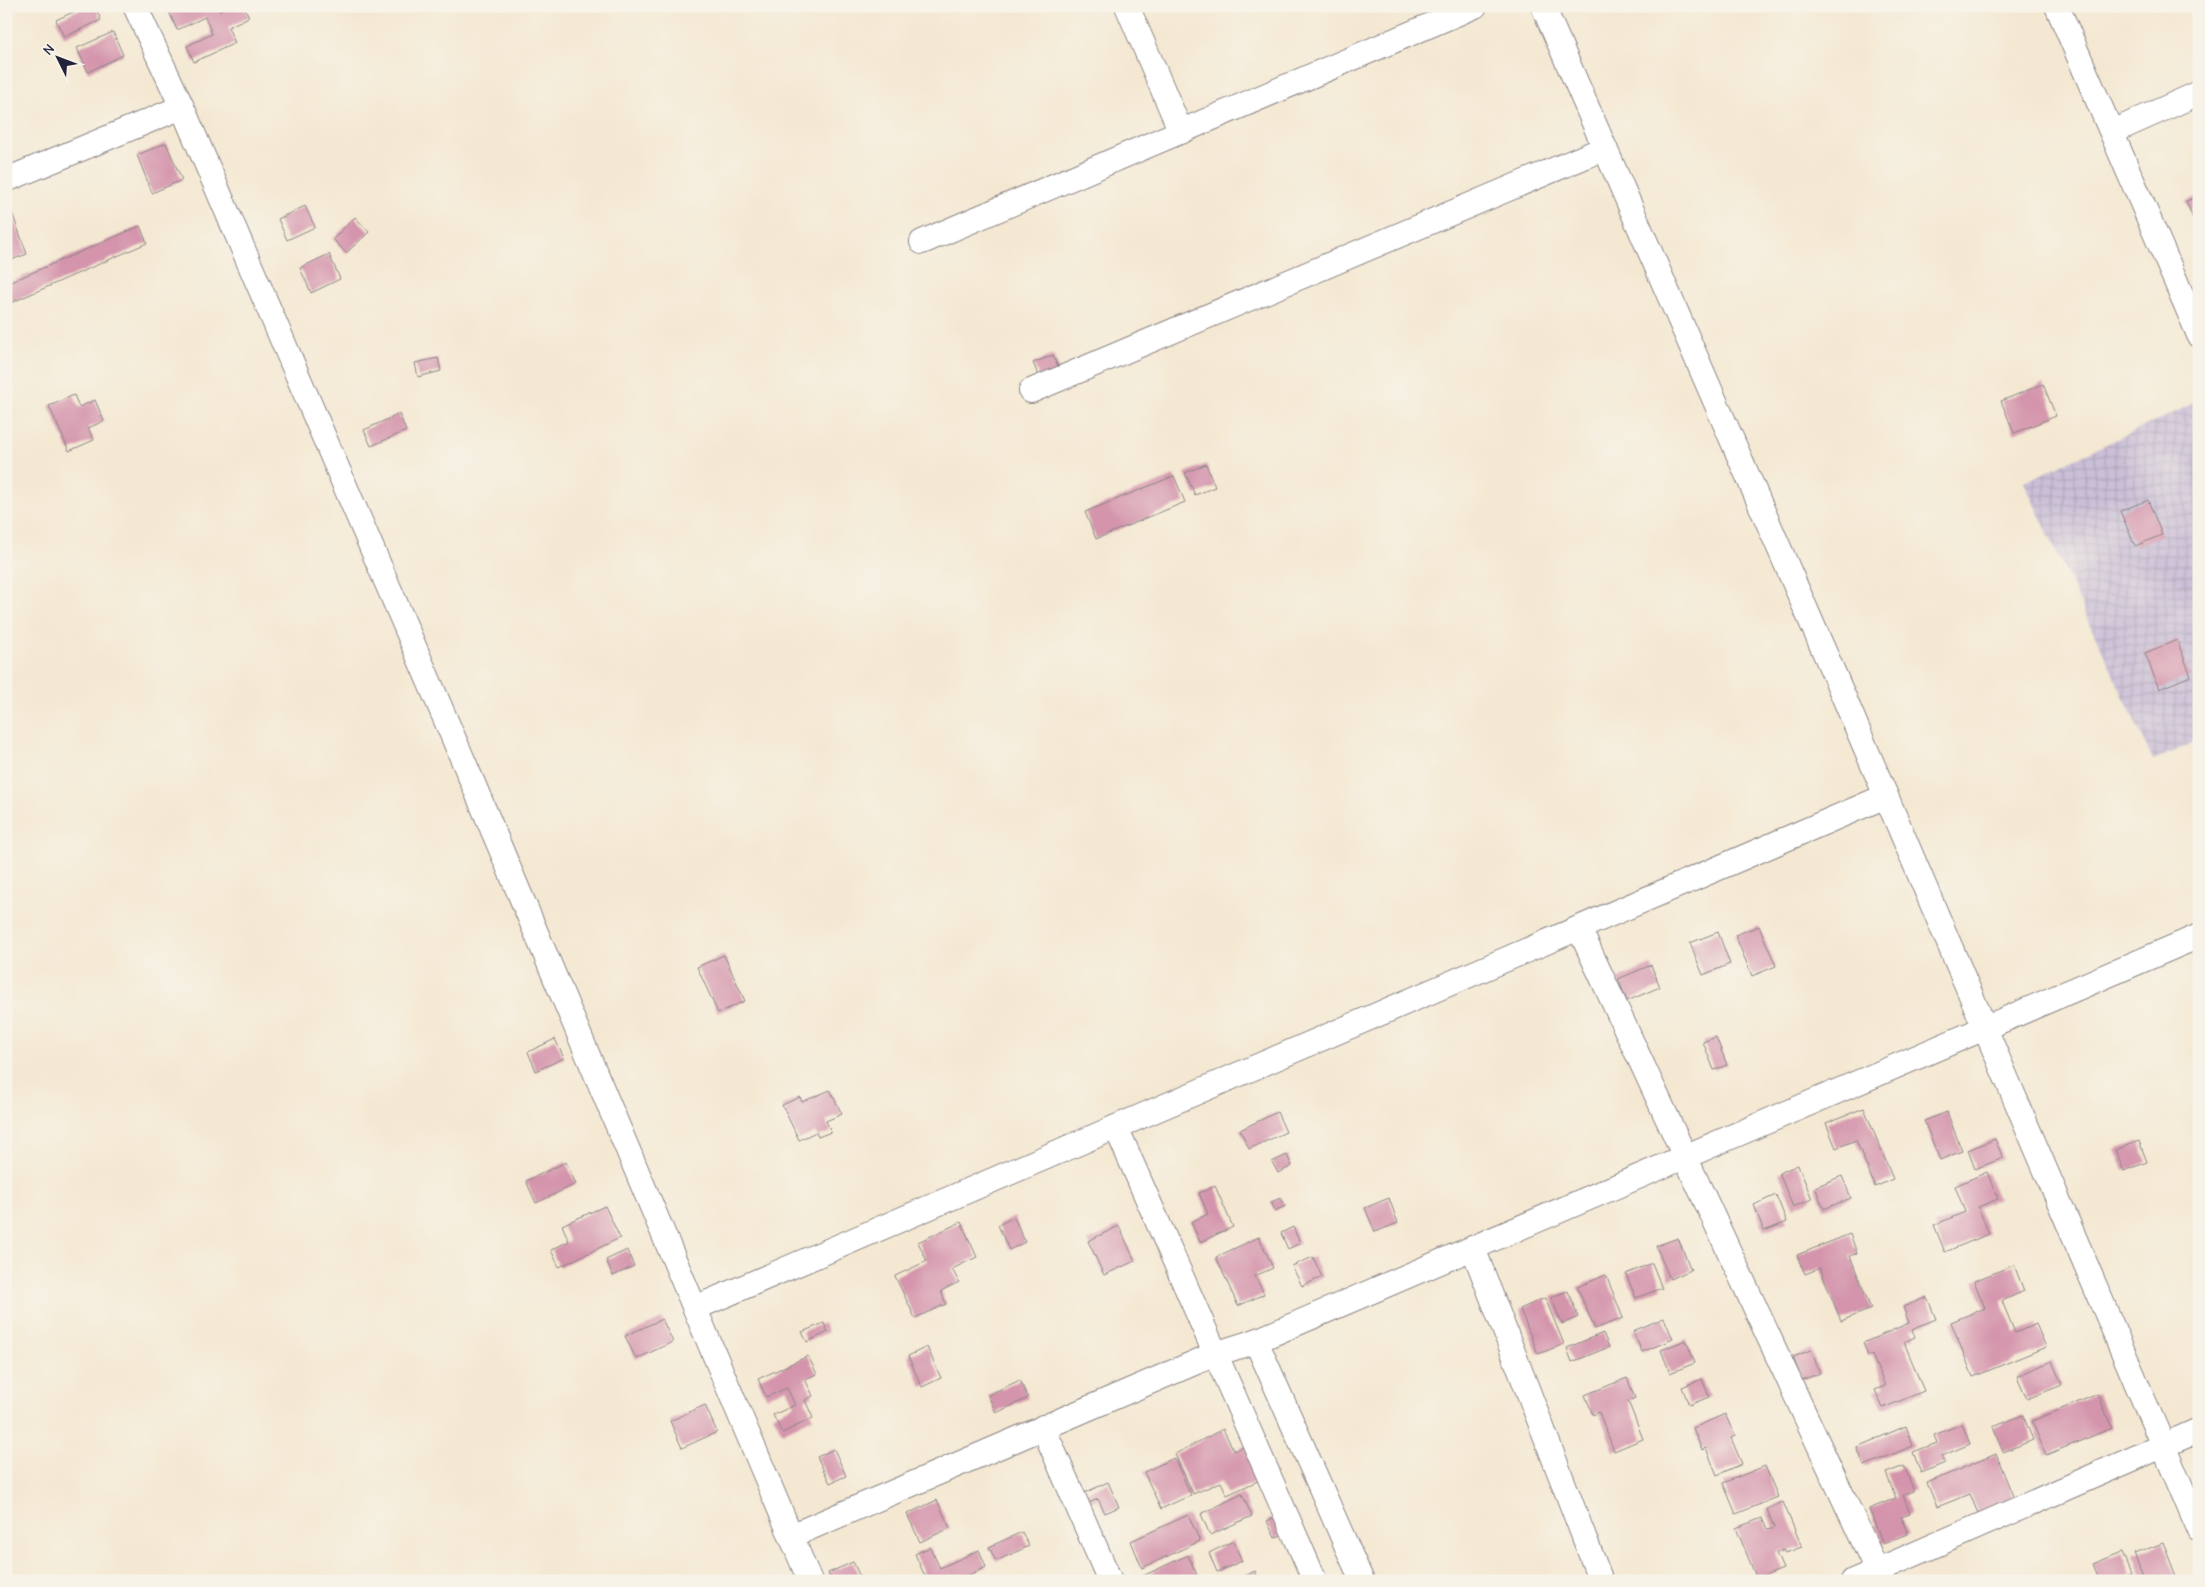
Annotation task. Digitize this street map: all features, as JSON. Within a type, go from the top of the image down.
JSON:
[{"type":"street","points":[[135,6],[182,107],[468,772],[810,1581]]},
{"type":"street","points":[[1127,6],[1181,132]]},
{"type":"street","points":[[922,242],[1475,6]]},
{"type":"street","points":[[1544,6],[1886,796],[2199,1530]]},
{"type":"street","points":[[2058,6],[2199,334]]},
{"type":"street","points":[[2112,132],[2199,93]]},
{"type":"street","points":[[6,180],[182,107]]},
{"type":"street","points":[[1031,391],[1605,148]]},
{"type":"street","points":[[695,1308],[1886,796]]},
{"type":"street","points":[[1579,928],[1880,1575]]},
{"type":"street","points":[[791,1536],[1215,1353],[1256,1341],[2199,936]]},
{"type":"street","points":[[1116,1127],[1315,1581]]},
{"type":"street","points":[[1473,1248],[1602,1581]]},
{"type":"street","points":[[1256,1341],[1362,1581]]},
{"type":"street","points":[[1043,1428],[1110,1581]]},
{"type":"street","points":[[1853,1581],[1880,1575],[2199,1430]]},
{"type":"shaded area","points":[[2199,401],[2199,741],[2153,760],[2024,482]]},
{"type":"building","points":[[86,6],[95,6],[101,20],[64,37],[56,20]]},
{"type":"building","points":[[217,6],[219,11],[229,6],[244,6],[249,17],[228,27],[235,43],[194,62],[187,46],[212,34],[205,17],[177,30],[167,7]]},
{"type":"building","points":[[113,32],[123,55],[88,72],[77,48]]},
{"type":"building","points":[[166,143],[182,180],[152,193],[137,155]]},
{"type":"building","points":[[2199,196],[2199,219],[2194,221],[2186,201]]},
{"type":"building","points":[[305,206],[315,227],[287,240],[278,219]]},
{"type":"building","points":[[10,207],[27,254],[6,262],[6,209]]},
{"type":"building","points":[[355,217],[369,232],[346,253],[333,239]]},
{"type":"building","points":[[140,226],[147,243],[6,305],[6,284]]},
{"type":"building","points":[[329,254],[340,279],[311,293],[300,268]]},
{"type":"building","points":[[1053,355],[1060,372],[1041,381],[1033,363]]},
{"type":"building","points":[[438,358],[441,371],[418,377],[415,363]]},
{"type":"building","points":[[2043,384],[2056,416],[2014,433],[2001,401]]},
{"type":"building","points":[[74,395],[79,407],[95,400],[104,421],[88,428],[94,440],[69,451],[49,406]]},
{"type":"building","points":[[399,414],[406,431],[371,446],[364,430]]},
{"type":"building","points":[[1206,464],[1215,487],[1195,495],[1185,473]]},
{"type":"building","points":[[1174,476],[1185,502],[1096,539],[1085,512]]},
{"type":"building","points":[[2148,500],[2162,535],[2135,546],[2120,511]]},
{"type":"building","points":[[2177,640],[2191,676],[2159,689],[2145,653]]},
{"type":"building","points":[[1759,926],[1776,966],[1752,976],[1735,935]]},
{"type":"building","points":[[1718,932],[1730,964],[1703,975],[1690,943]]},
{"type":"building","points":[[724,955],[745,1001],[718,1013],[697,967]]},
{"type":"building","points":[[1651,965],[1660,987],[1627,1001],[1618,979]]},
{"type":"building","points":[[1716,1037],[1727,1065],[1714,1070],[1703,1042]]},
{"type":"building","points":[[555,1039],[564,1058],[536,1071],[528,1052]]},
{"type":"building","points":[[830,1090],[842,1114],[826,1121],[831,1132],[818,1137],[816,1132],[799,1140],[782,1105],[800,1097],[802,1102]]},
{"type":"building","points":[[1864,1108],[1893,1179],[1875,1187],[1856,1140],[1836,1148],[1826,1123]]},
{"type":"building","points":[[1277,1112],[1286,1132],[1249,1149],[1240,1130]]},
{"type":"building","points":[[1947,1112],[1962,1151],[1940,1160],[1924,1121]]},
{"type":"building","points":[[1995,1139],[2003,1158],[1975,1169],[1968,1150]]},
{"type":"building","points":[[2139,1141],[2147,1162],[2124,1171],[2115,1150]]},
{"type":"building","points":[[1287,1155],[1292,1166],[1278,1173],[1272,1162]]},
{"type":"building","points":[[566,1162],[576,1184],[536,1203],[526,1181]]},
{"type":"building","points":[[1798,1165],[1812,1199],[1793,1207],[1779,1173]]},
{"type":"building","points":[[1987,1172],[1998,1199],[1978,1207],[1989,1234],[1945,1252],[1934,1225],[1965,1212],[1955,1186]]},
{"type":"building","points":[[1842,1176],[1851,1198],[1824,1209],[1815,1187]]},
{"type":"building","points":[[1215,1186],[1233,1227],[1200,1242],[1191,1222],[1208,1214],[1199,1193]]},
{"type":"building","points":[[1776,1195],[1787,1222],[1764,1231],[1754,1205]]},
{"type":"building","points":[[1281,1198],[1285,1206],[1275,1211],[1271,1202]]},
{"type":"building","points":[[1389,1198],[1398,1223],[1375,1232],[1365,1208]]},
{"type":"building","points":[[605,1206],[620,1238],[559,1267],[551,1250],[569,1241],[562,1225]]},
{"type":"building","points":[[1014,1217],[1025,1242],[1009,1250],[998,1225]]},
{"type":"building","points":[[961,1222],[977,1257],[952,1269],[959,1282],[941,1291],[946,1304],[915,1318],[895,1276],[927,1261],[918,1242]]},
{"type":"building","points":[[1119,1226],[1135,1261],[1104,1275],[1088,1241]]},
{"type":"building","points":[[1293,1227],[1300,1243],[1288,1249],[1281,1233]]},
{"type":"building","points":[[1850,1234],[1857,1253],[1850,1256],[1871,1309],[1841,1321],[1820,1268],[1805,1274],[1797,1255]]},
{"type":"building","points":[[1259,1237],[1273,1268],[1255,1276],[1264,1294],[1238,1306],[1216,1257]]},
{"type":"building","points":[[1678,1238],[1691,1270],[1670,1279],[1656,1246]]},
{"type":"building","points":[[627,1250],[634,1266],[613,1276],[606,1260]]},
{"type":"building","points":[[1313,1257],[1322,1277],[1302,1286],[1292,1266]]},
{"type":"building","points":[[1652,1263],[1662,1288],[1636,1298],[1626,1274]]},
{"type":"building","points":[[2014,1265],[2024,1291],[2002,1301],[2015,1333],[2036,1324],[2046,1347],[1973,1377],[1951,1322],[1985,1308],[1974,1281]]},
{"type":"building","points":[[1606,1275],[1623,1318],[1595,1329],[1577,1287]]},
{"type":"building","points":[[1568,1291],[1578,1317],[1562,1324],[1551,1297]]},
{"type":"building","points":[[1927,1297],[1936,1319],[1912,1329],[1915,1337],[1904,1342],[1924,1391],[1883,1408],[1875,1390],[1885,1386],[1872,1355],[1868,1356],[1863,1343],[1909,1323],[1903,1307]]},
{"type":"building","points":[[1545,1298],[1564,1344],[1538,1354],[1520,1309]]},
{"type":"building","points":[[1664,1318],[1673,1339],[1642,1352],[1633,1331]]},
{"type":"building","points":[[662,1319],[673,1342],[636,1359],[625,1336]]},
{"type":"building","points":[[824,1323],[828,1332],[807,1342],[802,1332]]},
{"type":"building","points":[[1603,1333],[1609,1347],[1572,1362],[1567,1348]]},
{"type":"building","points":[[1686,1340],[1695,1363],[1670,1373],[1661,1350]]},
{"type":"building","points":[[927,1347],[941,1378],[922,1387],[908,1356]]},
{"type":"building","points":[[1811,1350],[1820,1373],[1802,1380],[1793,1357]]},
{"type":"building","points":[[808,1356],[817,1374],[805,1379],[813,1396],[805,1400],[813,1418],[782,1433],[773,1415],[795,1405],[787,1388],[766,1397],[758,1379]]},
{"type":"building","points":[[2052,1361],[2062,1385],[2027,1399],[2017,1376]]},
{"type":"building","points":[[1627,1378],[1635,1398],[1628,1401],[1643,1439],[1614,1451],[1599,1412],[1593,1415],[1585,1395]]},
{"type":"building","points":[[1702,1379],[1709,1397],[1689,1405],[1682,1387]]},
{"type":"building","points":[[1020,1380],[1028,1398],[996,1413],[988,1395]]},
{"type":"building","points":[[2098,1394],[2112,1428],[2046,1455],[2032,1421]]},
{"type":"building","points":[[705,1405],[717,1432],[682,1448],[670,1421]]},
{"type":"building","points":[[1725,1414],[1735,1436],[1731,1438],[1742,1464],[1717,1475],[1706,1448],[1702,1450],[1693,1428]]},
{"type":"building","points":[[2023,1415],[2033,1440],[2003,1452],[1993,1427]]},
{"type":"building","points":[[1962,1424],[1970,1444],[1942,1456],[1945,1463],[1921,1473],[1913,1452],[1937,1443],[1934,1435]]},
{"type":"building","points":[[1906,1426],[1913,1446],[1864,1466],[1857,1447]]},
{"type":"building","points":[[1223,1429],[1234,1451],[1249,1444],[1264,1478],[1227,1495],[1221,1482],[1193,1494],[1175,1454]]},
{"type":"building","points":[[834,1449],[846,1476],[830,1483],[817,1457]]},
{"type":"building","points":[[1996,1454],[2015,1501],[1979,1516],[1970,1494],[1937,1507],[1927,1483]]},
{"type":"building","points":[[1174,1458],[1191,1495],[1161,1509],[1144,1472]]},
{"type":"building","points":[[1765,1466],[1778,1497],[1736,1514],[1723,1483]]},
{"type":"building","points":[[1904,1466],[1914,1491],[1903,1495],[1910,1514],[1901,1517],[1908,1534],[1883,1544],[1869,1509],[1896,1498],[1886,1473]]},
{"type":"building","points":[[1108,1482],[1119,1507],[1105,1513],[1098,1499],[1084,1505],[1080,1495]]},
{"type":"building","points":[[1242,1494],[1252,1516],[1210,1535],[1201,1514]]},
{"type":"building","points":[[937,1500],[950,1528],[920,1542],[907,1514]]},
{"type":"building","points":[[1783,1502],[1802,1547],[1785,1553],[1783,1550],[1776,1553],[1783,1569],[1757,1579],[1736,1528],[1762,1518],[1767,1530],[1774,1528],[1767,1509]]},
{"type":"building","points":[[1188,1515],[1200,1541],[1142,1568],[1131,1541]]},
{"type":"building","points":[[1279,1515],[1287,1532],[1275,1538],[1267,1521]]},
{"type":"building","points":[[1022,1532],[1029,1546],[996,1561],[989,1547]]},
{"type":"building","points":[[1233,1541],[1242,1561],[1217,1572],[1209,1553]]},
{"type":"building","points":[[2163,1543],[2176,1576],[2164,1581],[2145,1581],[2134,1554]]},
{"type":"building","points":[[930,1547],[940,1568],[979,1550],[986,1567],[956,1581],[927,1581],[915,1554]]},
{"type":"building","points":[[2122,1552],[2131,1574],[2114,1581],[2100,1581],[2093,1564]]},
{"type":"building","points":[[1188,1555],[1197,1575],[1184,1581],[1132,1581]]},
{"type":"building","points":[[853,1562],[862,1581],[832,1581],[828,1573]]},
{"type":"building","points":[[1255,1571],[1259,1581],[1235,1581]]}]
